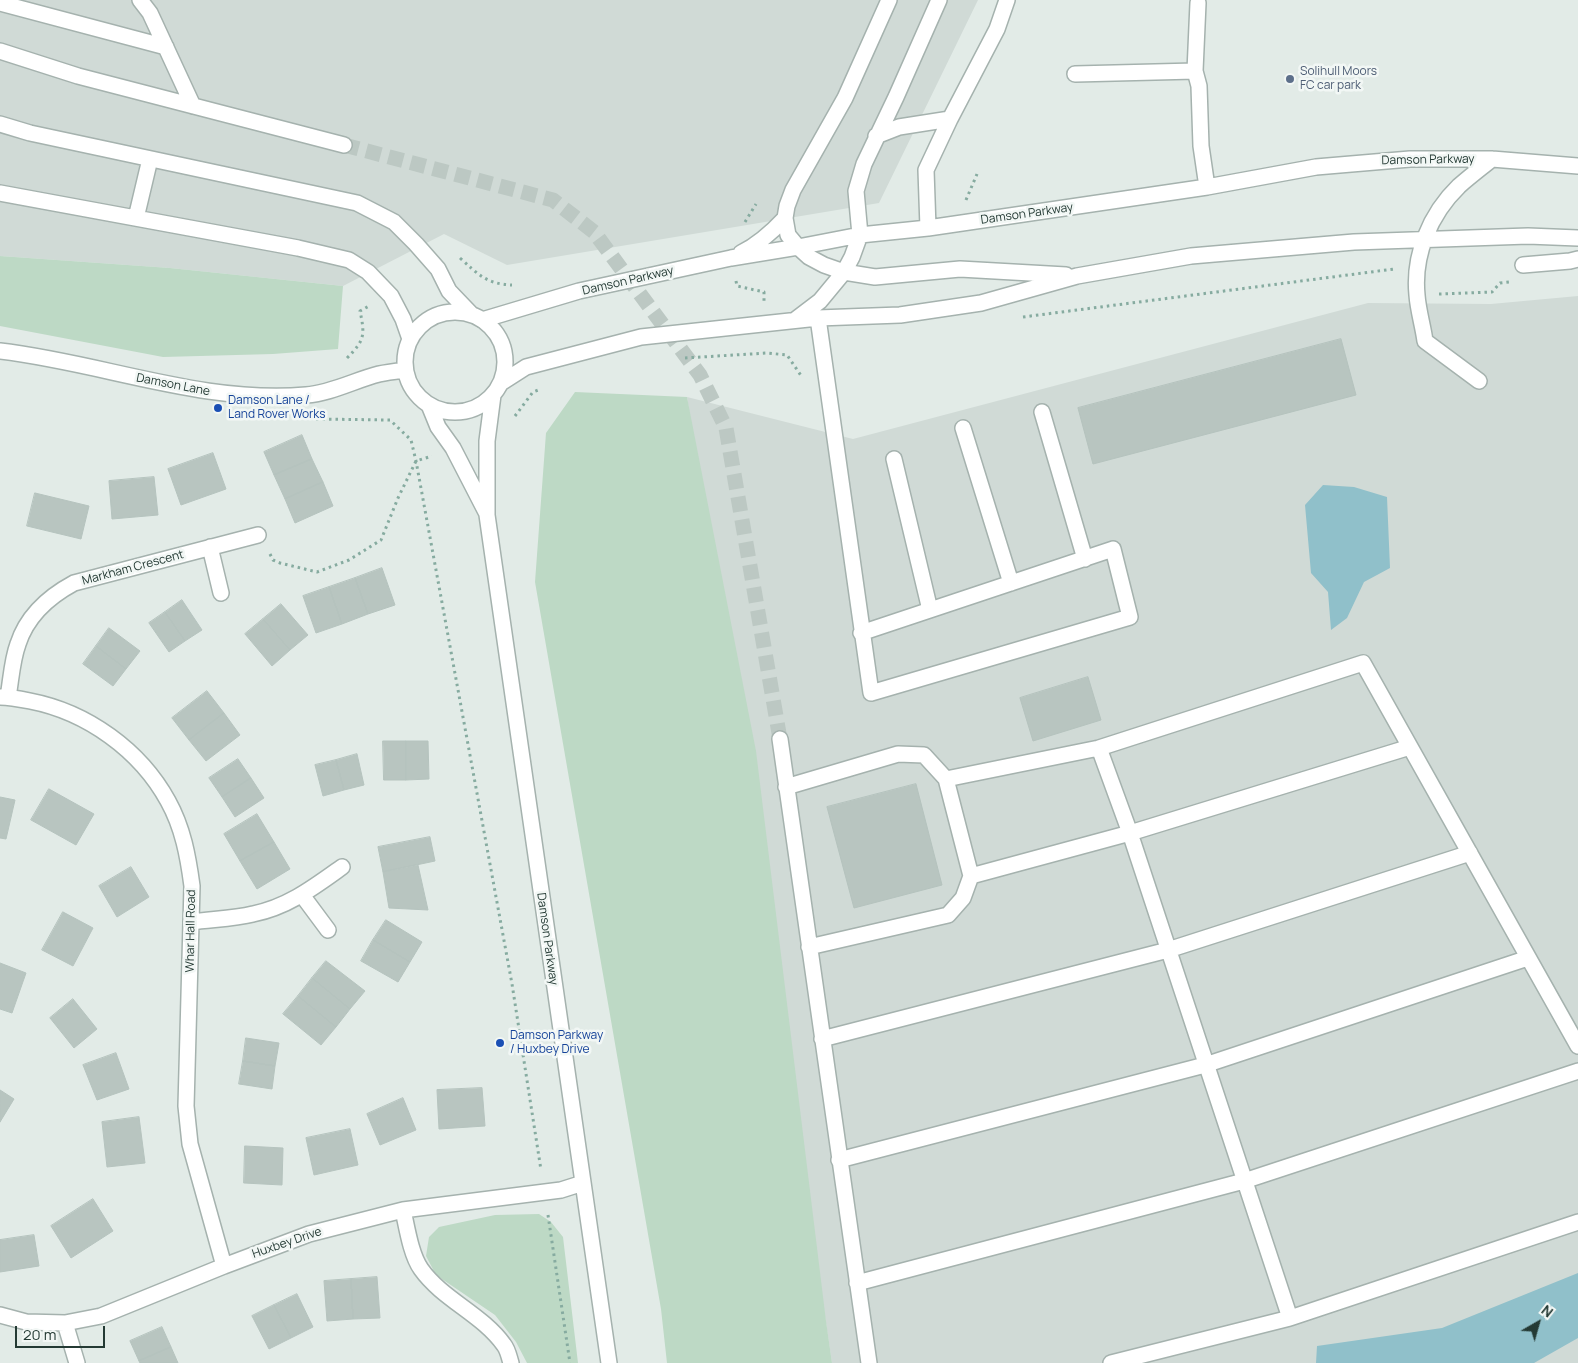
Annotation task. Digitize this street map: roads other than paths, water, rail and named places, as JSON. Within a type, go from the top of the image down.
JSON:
[{"type":"street","points":[[140,0],[150,12],[193,106]]},
{"type":"street","points":[[889,0],[846,98],[793,190],[785,218],[788,235],[809,257],[824,265],[844,272],[875,277],[960,269],[1077,276]]},
{"type":"street","points":[[795,320],[820,301],[844,272],[860,235],[856,190],[864,164],[939,0]]},
{"type":"street","points":[[928,228],[926,170],[950,118],[997,29],[1007,0]]},
{"type":"street","points":[[0,3],[166,48]]},
{"type":"street","points":[[1198,4],[1195,70],[1198,86],[1201,146],[1207,187]]},
{"type":"street","points":[[0,51],[78,76],[344,145]]},
{"type":"street","points":[[1075,74],[1195,70]]},
{"type":"street","points":[[876,136],[899,127],[950,118]]},
{"type":"street","points":[[0,124],[30,133],[357,203],[394,222],[438,269],[449,291],[496,332],[503,348],[505,366],[497,389]]},
{"type":"street","points":[[136,218],[150,159]]},
{"type":"street","name":"Damson Parkway","points":[[477,317],[579,291],[731,258],[860,235],[928,228],[1207,187],[1316,167],[1410,159],[1492,159],[1578,166]]},
{"type":"street","points":[[1479,381],[1425,341],[1417,294],[1418,265],[1423,240],[1437,213],[1458,187],[1492,159]]},
{"type":"street","points":[[0,193],[298,248],[349,260],[368,272],[391,296],[410,339]]},
{"type":"street","points":[[731,258],[753,247],[785,218]]},
{"type":"street","points":[[477,317],[454,312],[436,315],[421,325],[410,339],[406,354],[405,370],[410,384],[418,396],[429,405],[446,411],[463,412],[480,406],[497,389],[526,368],[641,337],[818,318],[900,315],[981,303],[1077,276],[1190,256],[1354,242],[1528,236],[1578,238]]},
{"type":"street","points":[[1523,264],[1578,259]]},
{"type":"street","points":[[818,318],[862,633],[871,693],[1130,617],[1113,549],[862,633]]},
{"type":"street","name":"Damson Lane","points":[[0,351],[226,395],[309,395],[338,388],[379,374],[405,370]]},
{"type":"street","name":"Damson Parkway","points":[[497,389],[487,441],[488,515],[609,1363]]},
{"type":"street","name":"Damson Parkway","points":[[429,405],[438,427],[453,448],[488,515]]},
{"type":"street","points":[[1042,412],[1085,559]]},
{"type":"street","points":[[963,428],[1011,584]]},
{"type":"street","points":[[894,459],[930,610]]},
{"type":"street","name":"Markham Crescent","points":[[4,697],[18,644],[29,619],[58,591],[74,583],[258,535]]},
{"type":"street","points":[[210,547],[221,593]]},
{"type":"street","points":[[946,779],[1098,748],[1363,663],[1578,1046]]},
{"type":"street","name":"Whar Hall Road","points":[[4,697],[44,704],[71,713],[90,723],[125,748],[156,780],[180,826],[187,849],[192,886],[186,1106],[190,1144],[224,1266]]},
{"type":"street","points":[[780,739],[808,947],[869,1363]]},
{"type":"street","points":[[971,876],[1130,833],[1410,747]]},
{"type":"street","points":[[1098,748],[1130,833],[1290,1318]]},
{"type":"street","points":[[786,787],[898,754],[924,755],[946,779],[971,876],[963,898],[948,915],[808,947]]},
{"type":"street","points":[[822,1039],[1168,950],[1470,853]]},
{"type":"street","points":[[191,922],[253,915],[282,905],[302,895],[342,867]]},
{"type":"street","points":[[302,895],[328,930]]},
{"type":"street","points":[[840,1160],[1205,1064],[1528,958]]},
{"type":"street","points":[[857,1283],[1244,1181],[1578,1071]]},
{"type":"street","name":"Huxbey Drive","points":[[0,1315],[26,1322],[64,1323],[101,1316],[308,1234],[403,1210],[561,1190],[583,1183]]},
{"type":"street","points":[[403,1210],[420,1267],[430,1281],[485,1324],[505,1346],[511,1363]]},
{"type":"street","points":[[1112,1363],[1290,1318],[1578,1222]]},
{"type":"street","points":[[64,1323],[77,1363]]},
{"type":"water","points":[[1323,485],[1354,487],[1387,497],[1390,568],[1364,582],[1347,618],[1331,630],[1328,592],[1311,573],[1305,505]]},
{"type":"water","points":[[1578,1273],[1578,1338],[1534,1363],[1316,1363],[1317,1346],[1442,1328]]},
{"type":"tunnel","points":[[344,145],[553,200],[594,232],[700,375],[726,428],[780,739]]},
{"type":"place","name":"Solihull Moors FC car park","points":[[1290,79]]},
{"type":"place","name":"Damson Lane / Land Rover Works","points":[[218,408]]},
{"type":"place","name":"Damson Parkway / Huxbey Drive","points":[[500,1043]]}]
